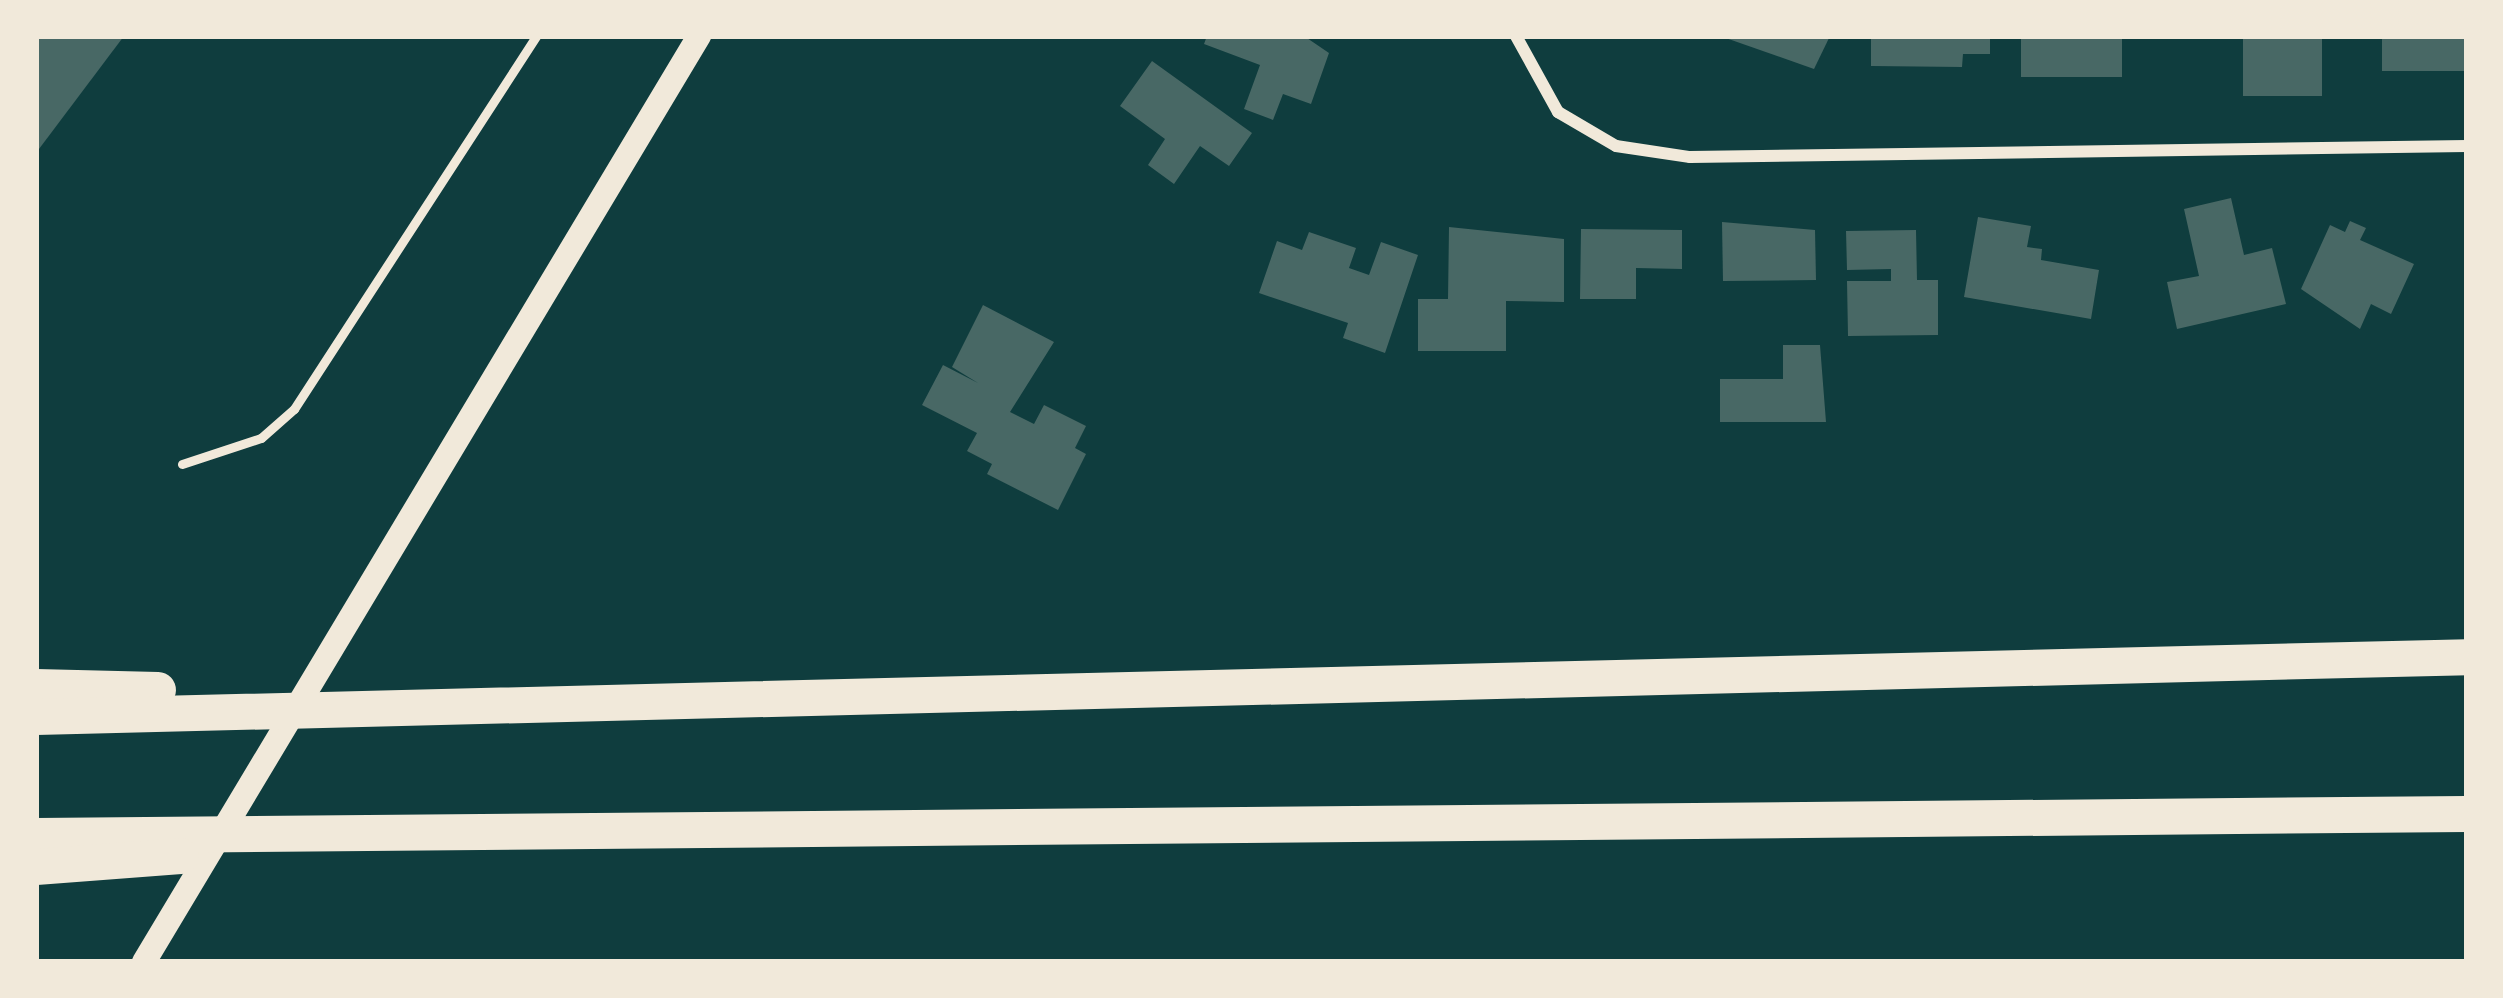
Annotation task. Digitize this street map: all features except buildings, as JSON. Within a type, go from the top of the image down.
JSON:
[{"type":"highway","points":[[36,717],[550,698],[2467,656]]},
{"type":"highway","points":[[36,687],[550,698]]},
{"type":"highway","points":[[36,836],[532,827],[2467,814]]},
{"type":"highway","points":[[36,868],[532,827]]},
{"type":"main road","points":[[144,962],[699,36]]},
{"type":"street","points":[[1516,36],[1525,66],[1558,112],[1616,146],[1690,158],[2467,146]]},
{"type":"lane","points":[[182,464],[261,438],[294,409],[536,36]]}]
